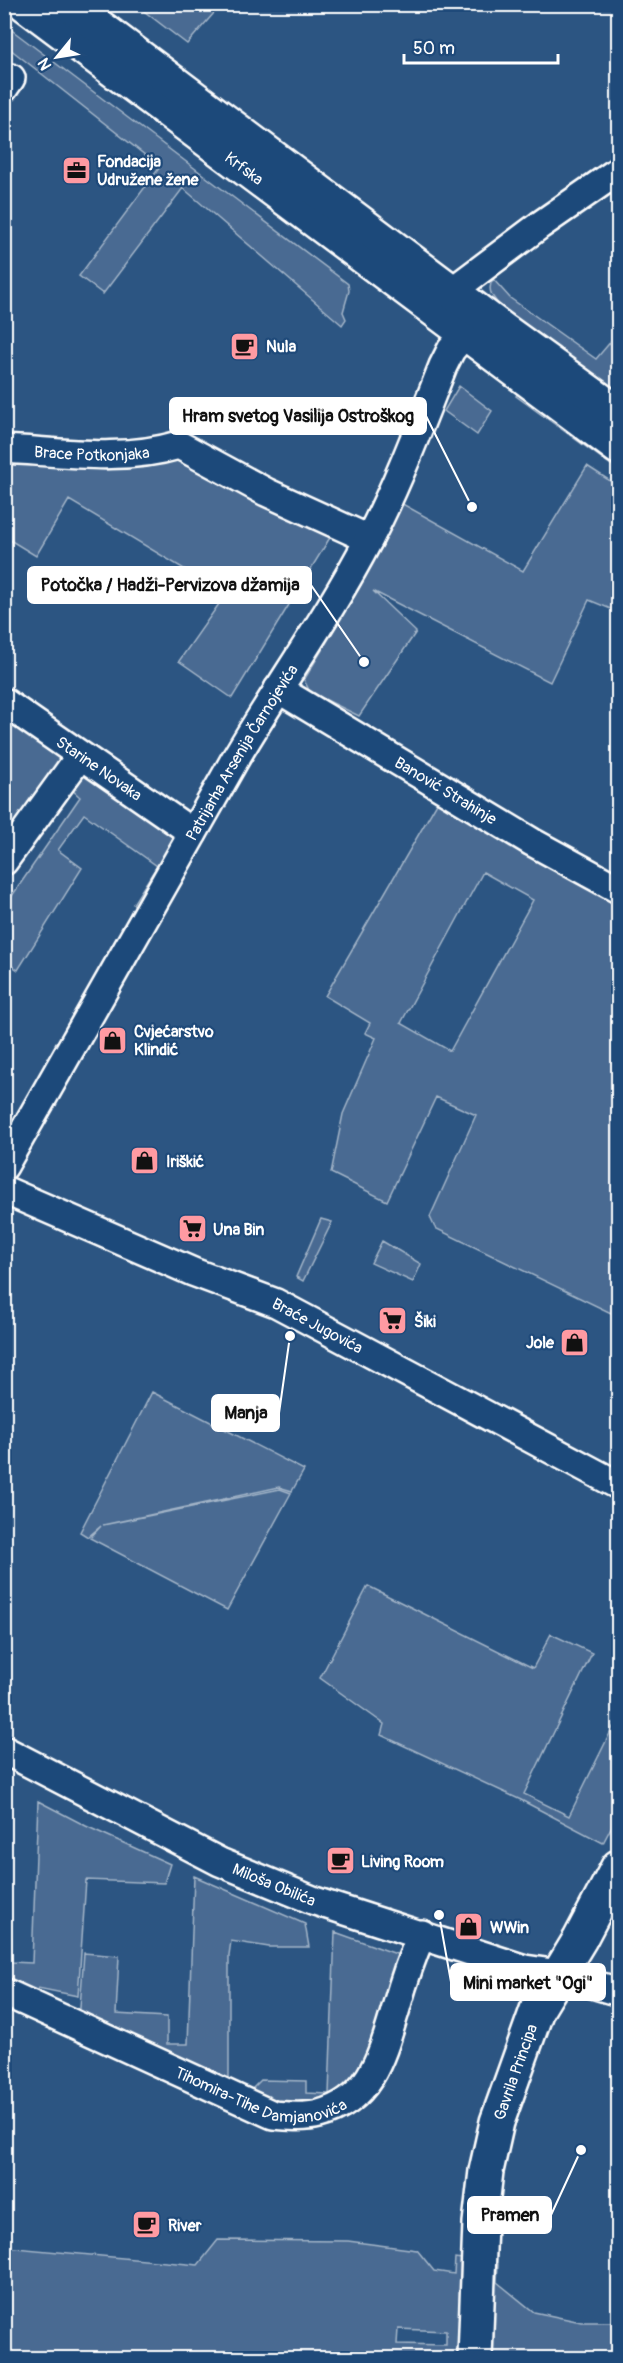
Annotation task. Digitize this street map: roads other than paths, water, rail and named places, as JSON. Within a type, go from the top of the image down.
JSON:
[{"type":"main road","name":"Krfska","points":[[24,4],[618,447]]},
{"type":"main road","name":"Krfska","points":[[69,4],[503,330],[618,413]]},
{"type":"main road","name":"Gavrila Principa","points":[[475,2358],[477,2261],[486,2171],[497,2122],[537,2010],[618,1867]]},
{"type":"street","points":[[452,291],[618,171]]},
{"type":"street","points":[[491,263],[483,273],[477,288],[483,304],[503,330]]},
{"type":"street","name":"Patrijarha Arsenija Čarnojevića","points":[[4,1166],[193,833],[278,688],[309,643],[369,539],[443,366],[451,350],[465,334]]},
{"type":"street","name":"Brace Potkonjaka","points":[[4,449],[112,455],[159,451],[179,445],[266,492],[369,539]]},
{"type":"street","name":"Banović Strahinje","points":[[278,688],[532,842],[618,889]]},
{"type":"street","name":"Starine Novaka","points":[[4,702],[193,833]]},
{"type":"street","points":[[4,861],[80,756]]},
{"type":"street","name":"Braće Jugovića","points":[[4,1190],[193,1272],[276,1303],[618,1485]]},
{"type":"street","name":"Miloša Obilića","points":[[4,1750],[220,1862],[315,1901],[525,1969],[559,1974],[612,1990],[618,1989]]},
{"type":"street","name":"Tihomira-Tihe Damjanovića","points":[[4,1992],[273,2115],[300,2117],[334,2108],[356,2094],[371,2077],[382,2056],[408,1968],[422,1934]]},
{"type":"place","name":"Fondacija Udružene žene","points":[[76,170]]},
{"type":"place","name":"Nula","points":[[245,346]]},
{"type":"place","name":"Hram svetog Vasilija Ostroškog","points":[[472,507]]},
{"type":"place","name":"Potočka / Hadži-Pervizova džamija","points":[[364,662]]},
{"type":"place","name":"Cvjećarstvo Klindić","points":[[113,1040]]},
{"type":"place","name":"Iriškić","points":[[145,1161]]},
{"type":"place","name":"Una Bin","points":[[192,1229]]},
{"type":"place","name":"Šiki","points":[[393,1321]]},
{"type":"place","name":"Manja","points":[[290,1336]]},
{"type":"place","name":"Jole","points":[[575,1342]]},
{"type":"place","name":"Living Room","points":[[340,1861]]},
{"type":"place","name":"Mini market \"Ogi\"","points":[[439,1915]]},
{"type":"place","name":"WWin","points":[[469,1927]]},
{"type":"place","name":"Pramen","points":[[581,2150]]},
{"type":"place","name":"River","points":[[147,2225]]}]
